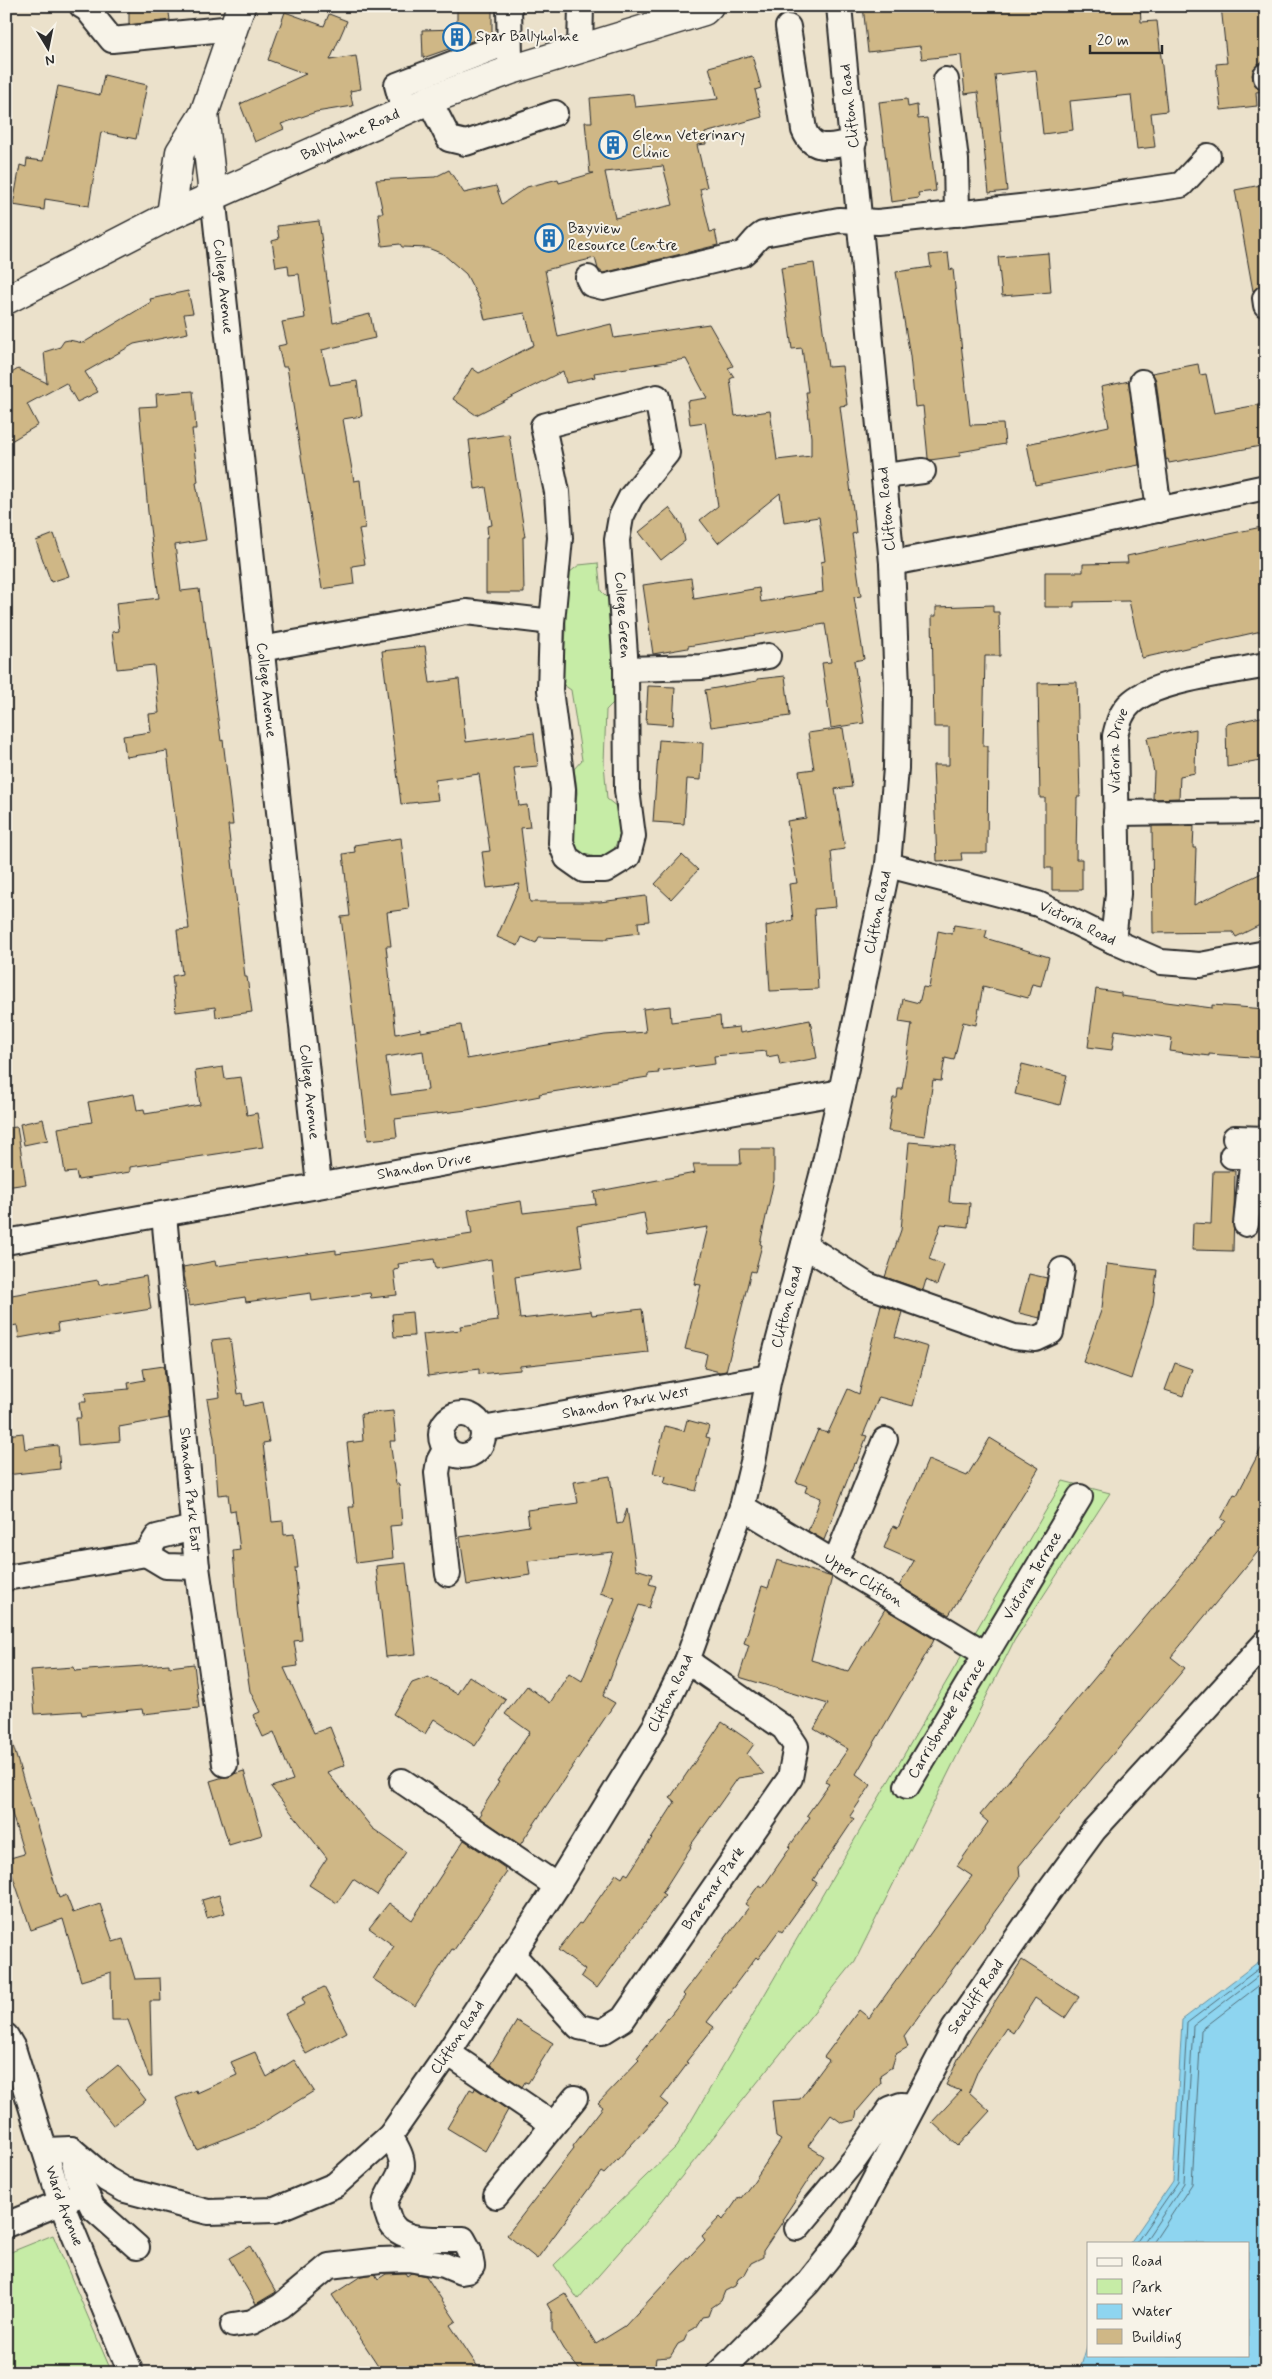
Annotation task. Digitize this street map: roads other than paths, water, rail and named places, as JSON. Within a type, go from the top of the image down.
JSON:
[{"type":"main road","name":"Ballyholme Road","points":[[6,300],[213,195],[429,100],[511,70],[704,11],[709,6]]},
{"type":"main road","points":[[171,215],[180,152],[204,114],[238,17]]},
{"type":"main road","points":[[204,114],[213,195]]},
{"type":"street","points":[[82,6],[87,9],[112,40],[238,17]]},
{"type":"street","points":[[509,6],[511,70]]},
{"type":"street","points":[[580,48],[582,6]]},
{"type":"street","name":"Clifton Road","points":[[71,2149],[106,2179],[125,2190],[208,2212],[275,2210],[335,2184],[390,2136],[448,2053],[557,1886],[655,1726],[687,1660],[742,1507],[753,1462],[769,1377],[804,1245],[841,1092],[888,865],[896,758],[897,686],[892,563],[854,142],[839,6]]},
{"type":"street","points":[[788,27],[804,130],[807,138],[813,144],[822,147],[854,142]]},
{"type":"street","points":[[404,112],[397,85],[509,42]]},
{"type":"street","points":[[946,80],[956,160],[957,214]]},
{"type":"street","points":[[429,100],[449,139],[466,144],[556,112]]},
{"type":"street","points":[[588,278],[591,284],[603,287],[742,254],[752,247],[758,237],[763,234],[839,220],[878,222],[957,214],[1181,185],[1208,156]]},
{"type":"street","name":"College Avenue","points":[[213,195],[319,1185]]},
{"type":"street","points":[[1142,382],[1159,510]]},
{"type":"street","name":"College Green","points":[[657,397],[667,453],[631,497],[621,518],[617,540],[626,669],[627,790],[633,836],[628,856],[606,870],[584,870],[567,858],[561,843],[563,789],[550,690],[552,622],[560,538],[557,492],[543,426],[657,397]]},
{"type":"street","points":[[885,476],[923,471]]},
{"type":"street","points":[[892,563],[1266,487]]},
{"type":"street","points":[[261,649],[466,612],[552,622]]},
{"type":"street","points":[[626,669],[702,667],[768,656]]},
{"type":"street","name":"Victoria Drive","points":[[1113,941],[1118,894],[1115,736],[1120,718],[1132,702],[1173,684],[1266,665]]},
{"type":"street","points":[[1116,813],[1266,812]]},
{"type":"street","name":"Victoria Road","points":[[888,865],[1038,904],[1113,941],[1162,962],[1200,965],[1266,953]]},
{"type":"street","name":"Shandon Drive","points":[[6,1242],[841,1092]]},
{"type":"street","points":[[1246,1224],[1250,1149]]},
{"type":"street","name":"Shandon Park East","points":[[164,1215],[197,1567],[225,1764]]},
{"type":"street","points":[[804,1245],[867,1285],[1014,1337],[1036,1339],[1051,1332],[1062,1270]]},
{"type":"street","name":"Shandon Park West","points":[[482,1429],[769,1377]]},
{"type":"street","points":[[468,1414],[474,1417],[482,1429],[482,1443],[473,1453],[460,1456],[453,1454],[446,1448],[441,1439],[440,1432],[447,1419],[453,1415],[468,1414]]},
{"type":"street","points":[[836,1564],[885,1440]]},
{"type":"street","points":[[446,1448],[439,1461],[438,1473],[448,1574]]},
{"type":"street","name":"Victoria Terrace","points":[[986,1654],[1080,1497]]},
{"type":"street","name":"Upper Clifton","points":[[742,1507],[986,1654]]},
{"type":"street","points":[[146,1554],[157,1537],[193,1528]]},
{"type":"street","points":[[6,1578],[146,1554],[166,1566],[197,1567]]},
{"type":"street","name":"Seacliff Road","points":[[719,2373],[807,2284],[844,2238],[954,2029],[1089,1837],[1266,1642]]},
{"type":"street","name":"Carrisbrooke Terrace","points":[[907,1786],[986,1654]]},
{"type":"street","name":"Braemar Park","points":[[512,1954],[579,2027],[602,2032],[623,2019],[790,1778],[796,1746],[784,1728],[687,1660]]},
{"type":"street","points":[[402,1781],[557,1886]]},
{"type":"street","name":"Ward Avenue","points":[[6,2036],[13,2048],[61,2203],[131,2373]]},
{"type":"street","points":[[448,2053],[553,2124]]},
{"type":"street","points":[[496,2196],[574,2098]]},
{"type":"street","points":[[797,2228],[855,2159],[890,2109],[900,2104],[913,2106]]},
{"type":"street","points":[[233,2325],[252,2322],[281,2306],[329,2266],[408,2259],[444,2265],[461,2272],[467,2271],[472,2266],[469,2250],[463,2239],[423,2238],[404,2235],[396,2232],[390,2225],[385,2205],[402,2166],[399,2152],[390,2136]]},
{"type":"street","points":[[45,2150],[71,2149],[78,2178],[93,2208],[137,2247]]},
{"type":"street","points":[[6,2225],[61,2203],[106,2179]]},
{"type":"water","points":[[1266,1956],[1266,2373],[1079,2373],[1087,2346],[1087,2356],[1250,2356],[1250,2242],[1131,2242],[1173,2181],[1182,2020]]},
{"type":"place","name":"Spar Ballyholme","points":[[457,37]]},
{"type":"place","name":"Glenn Veterinary Clinic","points":[[613,145]]},
{"type":"place","name":"Bayview Resource Centre","points":[[549,238]]}]
